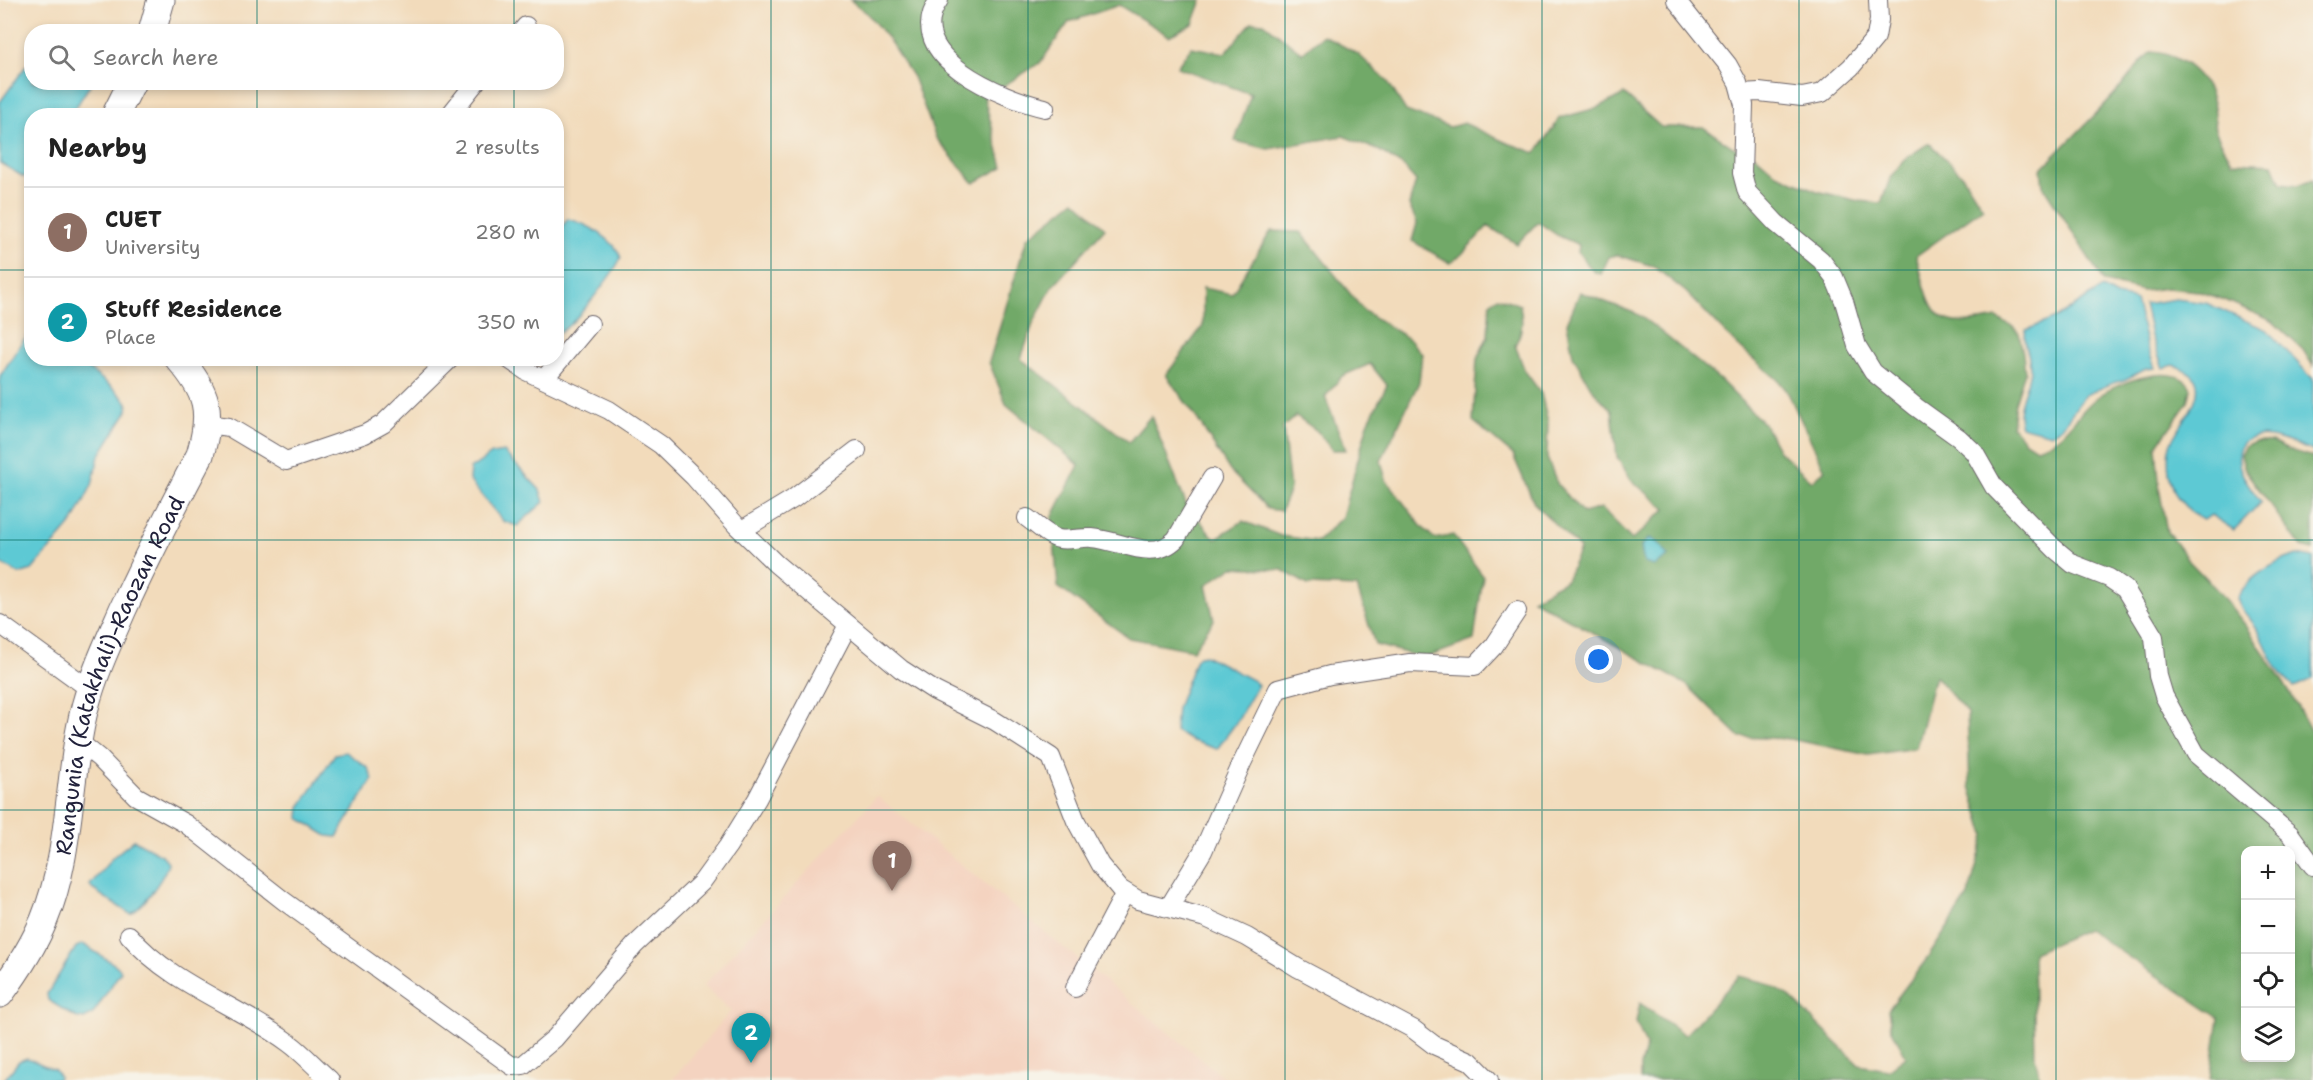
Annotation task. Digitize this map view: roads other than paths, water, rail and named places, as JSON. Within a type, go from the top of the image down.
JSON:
[{"type":"main road","points":[[154,24],[161,0]]},
{"type":"main road","points":[[119,108],[128,90]]},
{"type":"main road","name":"Rangunia (Katakhali)-Raozan Road","points":[[0,994],[29,952],[45,919],[54,892],[78,741],[102,656],[139,574],[200,455],[207,424],[207,412],[201,388],[184,366]]},
{"type":"street","points":[[939,0],[930,17],[933,41],[938,52],[963,72],[987,85],[1025,104],[1045,108]]},
{"type":"street","points":[[1676,0],[1728,65],[1738,83],[1744,105],[1742,173],[1747,192],[1776,223],[1821,260],[1834,277],[1844,301],[1857,346],[1873,372],[1974,452],[1994,487],[2055,549],[2073,564],[2109,578],[2125,589],[2154,637],[2158,676],[2164,696],[2196,754],[2290,834],[2313,866]]},
{"type":"street","points":[[1741,93],[1759,92],[1802,97],[1822,93],[1851,67],[1876,38],[1879,20],[1878,0]]},
{"type":"street","points":[[455,108],[470,90]]},
{"type":"street","points":[[564,355],[590,324]]},
{"type":"street","points":[[207,424],[229,427],[286,461],[364,434],[383,424],[443,366]]},
{"type":"street","points":[[521,366],[609,410],[661,444],[776,564],[901,669],[935,691],[1004,727],[1051,758],[1076,821],[1100,865],[1125,893],[1137,900],[1206,918],[1247,937],[1298,968],[1413,1029],[1434,1044],[1470,1061],[1489,1080]]},
{"type":"street","points":[[544,379],[555,366]]},
{"type":"street","points":[[742,530],[793,499],[857,450]]},
{"type":"street","points":[[1027,518],[1058,539],[1092,538],[1156,551],[1168,547],[1176,539],[1212,478]]},
{"type":"street","points":[[1169,907],[1203,851],[1242,762],[1278,689],[1330,675],[1410,663],[1475,666],[1494,646],[1517,611]]},
{"type":"street","points":[[0,624],[91,690]]},
{"type":"street","points":[[78,741],[99,758],[136,796],[186,824],[511,1073],[555,1038],[634,945],[702,882],[757,799],[848,625]]},
{"type":"street","points":[[1074,988],[1125,893]]},
{"type":"street","points":[[129,935],[144,952],[165,968],[289,1043],[330,1080]]},
{"type":"water","points":[[24,69],[24,90],[87,90],[75,108],[24,108],[24,177],[0,163],[0,102]]},
{"type":"water","points":[[568,219],[599,233],[613,244],[621,258],[582,312],[564,330],[564,224]]},
{"type":"water","points":[[2102,288],[2116,296],[2136,300],[2146,343],[2155,368],[2146,369],[2085,395],[2062,427],[2051,434],[2021,426],[2019,412],[2030,369],[2025,340],[2026,330],[2058,317]]},
{"type":"water","points":[[2176,299],[2206,303],[2267,330],[2313,379],[2313,451],[2277,438],[2251,438],[2243,443],[2239,459],[2240,467],[2261,502],[2234,530],[2211,515],[2204,520],[2184,506],[2174,490],[2169,473],[2170,445],[2190,412],[2197,394],[2197,385],[2194,377],[2185,370],[2174,365],[2163,368],[2151,336],[2144,304]]},
{"type":"water","points":[[24,340],[24,366],[86,366],[128,404],[127,412],[99,456],[92,485],[73,522],[32,570],[19,574],[0,563],[0,376]]},
{"type":"water","points":[[504,452],[540,490],[544,502],[517,526],[503,521],[469,480],[470,469],[492,454]]},
{"type":"water","points":[[1650,538],[1658,543],[1669,556],[1654,566],[1644,563],[1641,546]]},
{"type":"water","points":[[2297,555],[2313,558],[2313,679],[2294,687],[2277,668],[2258,630],[2240,607],[2237,598],[2248,583],[2262,571]]},
{"type":"water","points":[[1205,655],[1258,685],[1238,720],[1217,749],[1190,740],[1175,731],[1177,708],[1196,659]]},
{"type":"water","points":[[346,752],[368,768],[373,779],[337,837],[327,836],[299,818],[300,807],[335,754]]},
{"type":"water","points":[[134,840],[162,855],[168,862],[167,868],[153,891],[130,914],[92,889],[90,885],[113,857]]},
{"type":"water","points":[[83,944],[121,971],[92,1015],[84,1019],[75,1017],[48,1000],[47,994],[76,947]]},
{"type":"water","points":[[27,1058],[55,1070],[59,1076],[58,1080],[4,1080],[19,1061]]},
{"type":"place","name":"CUET","points":[[892,891]]},
{"type":"place","name":"Stuff Residence","points":[[751,1063]]}]
